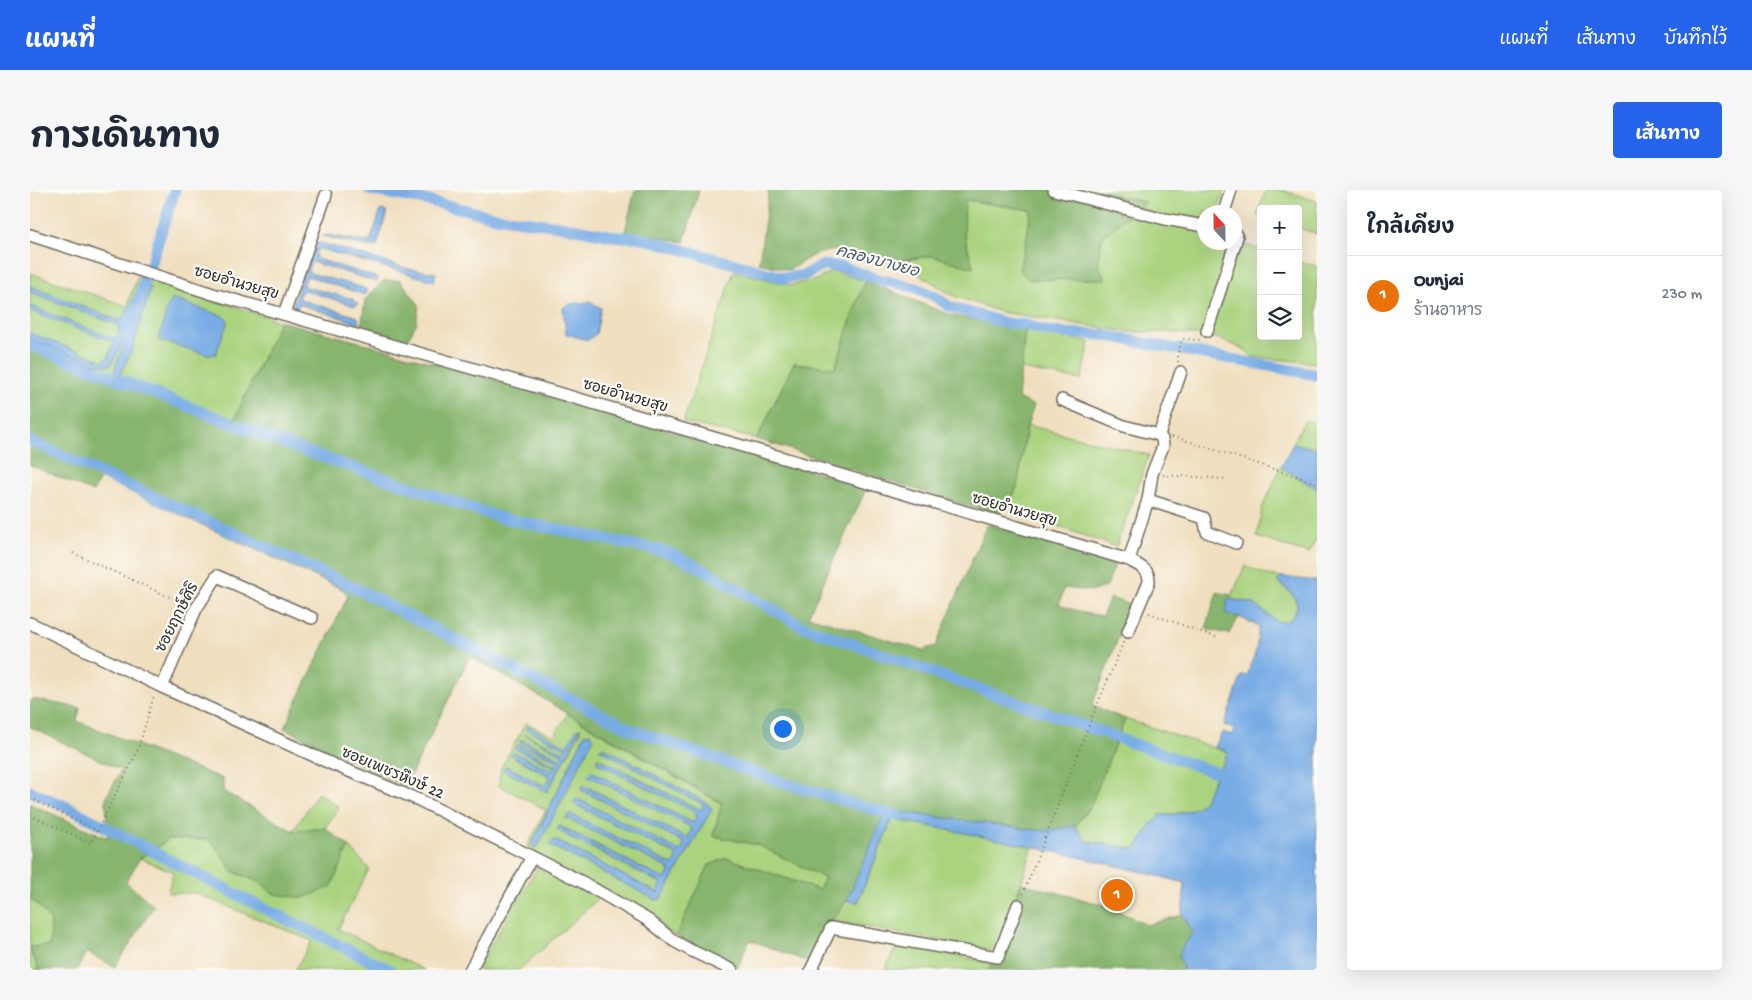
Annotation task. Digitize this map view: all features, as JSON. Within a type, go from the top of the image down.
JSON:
[{"type":"street","points":[[1054,190],[1165,219],[1197,225]]},
{"type":"street","points":[[1226,205],[1231,190]]},
{"type":"street","points":[[284,314],[326,195]]},
{"type":"street","name":"ซอยอำนวยสุข","points":[[30,235],[213,294],[1129,560],[1147,571],[1150,576],[1128,632]]},
{"type":"street","points":[[1207,331],[1233,250]]},
{"type":"street","points":[[1129,560],[1148,500],[1152,474],[1163,446],[1161,437],[1181,372]]},
{"type":"street","points":[[1062,400],[1124,426],[1161,437]]},
{"type":"street","points":[[1148,500],[1204,518],[1207,532],[1236,543]]},
{"type":"street","name":"ซอยฤกษ์ศิริ","points":[[160,686],[196,609],[217,576],[312,618]]},
{"type":"street","name":"ซอยเพชรหึงษ์ 22","points":[[30,624],[160,686],[332,764],[419,800],[582,882],[648,920],[674,941],[732,970]]},
{"type":"street","points":[[470,970],[532,856]]},
{"type":"street","points":[[811,970],[831,928],[998,957],[1018,905]]},
{"type":"path","points":[[1178,359],[1182,339],[1207,340],[1207,331]]},
{"type":"path","points":[[1161,437],[1175,437],[1317,483]]},
{"type":"path","points":[[1152,474],[1228,479]]},
{"type":"path","points":[[73,553],[196,609]]},
{"type":"path","points":[[1137,609],[1218,638]]},
{"type":"path","points":[[1018,905],[1093,714],[1128,632]]},
{"type":"path","points":[[30,814],[91,843],[137,752],[160,686]]},
{"type":"path","points":[[30,798],[98,831]]},
{"type":"green space","points":[[635,190],[699,190],[684,242],[625,231]]},
{"type":"green space","points":[[769,190],[1093,190],[1146,202],[1102,237],[1098,263],[1105,279],[1029,280],[1019,270],[1031,210],[965,200],[964,234],[973,268],[932,256],[873,263],[835,250],[815,254],[789,270],[759,263]]},
{"type":"green space","points":[[1093,190],[1225,190],[1220,205],[1197,205],[1197,250],[1242,250],[1242,243],[1257,249],[1257,340],[1302,340],[1302,263],[1317,266],[1317,363],[1252,357],[1245,350],[1215,337],[1166,332],[1128,332],[1001,312],[954,296],[917,273],[888,263],[932,256],[973,267],[964,234],[964,200],[1031,210],[1021,261],[1105,279],[1098,263],[1102,237],[1143,202]]},
{"type":"green space","points":[[1266,190],[1281,190],[1317,201],[1317,234],[1302,229],[1302,205],[1261,205]]},
{"type":"green space","points":[[734,271],[790,285],[816,280],[832,271],[866,281],[835,368],[794,363],[757,439],[683,422]]},
{"type":"green space","points":[[30,273],[127,306],[138,276],[280,321],[234,420],[110,377],[30,344]]},
{"type":"green space","points":[[400,280],[419,305],[416,324],[406,342],[389,342],[364,332],[361,329],[365,300],[383,281]]},
{"type":"green space","points":[[866,281],[950,315],[1025,330],[1018,398],[1034,406],[1027,425],[1017,487],[1007,508],[997,515],[757,439],[794,363],[835,368]]},
{"type":"green space","points":[[280,321],[367,344],[867,487],[808,616],[922,650],[936,646],[987,524],[1116,562],[1107,586],[1093,591],[1064,588],[1059,605],[1102,616],[1110,598],[1131,605],[1092,706],[1125,719],[1090,807],[1075,826],[1042,831],[886,810],[847,900],[832,921],[811,963],[750,940],[737,968],[676,936],[709,865],[727,858],[819,890],[825,878],[758,845],[713,836],[722,803],[470,656],[405,787],[284,728],[348,596],[344,590],[100,478],[93,492],[30,465],[30,344],[110,377],[234,420]]},
{"type":"green space","points":[[1025,330],[1090,342],[1081,380],[1021,369]]},
{"type":"green space","points":[[1305,420],[1317,423],[1317,449],[1293,443]]},
{"type":"green space","points":[[1027,425],[1149,455],[1116,547],[1007,508],[1017,487]]},
{"type":"green space","points":[[1281,467],[1317,489],[1317,537],[1309,554],[1257,537],[1262,508]]},
{"type":"green space","points":[[1245,566],[1267,575],[1282,577],[1277,582],[1289,591],[1297,606],[1296,611],[1286,623],[1276,621],[1253,603],[1228,599],[1232,595]]},
{"type":"green space","points":[[1217,592],[1232,595],[1228,600],[1226,614],[1239,617],[1229,634],[1206,629]]},
{"type":"green space","points":[[32,699],[80,708],[77,721],[223,779],[223,791],[293,831],[325,828],[349,846],[331,887],[303,898],[274,894],[261,883],[232,871],[222,854],[208,839],[169,839],[140,858],[126,882],[154,906],[115,967],[86,952],[77,970],[39,970],[30,947],[50,945],[51,921],[39,906],[30,899],[30,804],[107,838],[106,798],[121,770],[30,727],[30,702]]},
{"type":"green space","points":[[568,714],[722,804],[713,836],[758,845],[825,878],[820,890],[727,858],[709,865],[676,936],[526,849],[546,810],[498,785],[501,768],[526,723],[554,736]],"holes":[[[526,727],[567,746],[580,728],[580,733],[547,792],[504,770],[506,766],[545,786],[550,778],[548,775],[513,757],[515,753],[553,771],[555,767],[516,749],[518,745],[556,766],[558,761],[521,744],[520,740],[524,740],[560,758],[563,755],[535,739],[564,752],[567,749]],[[585,734],[538,846],[535,848],[531,845]],[[603,747],[707,803],[712,809],[661,899],[656,900],[550,845],[555,840],[658,893],[661,883],[568,836],[560,826],[664,879],[670,872],[668,868],[567,818],[572,815],[672,865],[676,861],[677,855],[576,805],[574,801],[680,851],[684,847],[682,841],[582,790],[582,786],[687,839],[692,829],[689,826],[590,772],[693,823],[698,813],[597,763],[602,760],[700,810],[704,805]]]},
{"type":"green space","points":[[1125,719],[1227,752],[1203,802],[1187,811],[1160,815],[1151,824],[1136,849],[1085,841],[1075,826],[1090,807]]},
{"type":"green space","points":[[318,793],[339,807],[325,828],[293,831]]},
{"type":"green space","points":[[892,819],[1033,846],[996,951],[832,921],[847,900],[858,902]]},
{"type":"green space","points":[[169,839],[208,839],[222,854],[232,871],[261,883],[274,894],[331,887],[349,846],[369,869],[338,929],[424,970],[295,970],[312,941],[195,893],[168,893],[173,872],[140,858]]},
{"type":"green space","points":[[537,868],[599,898],[519,970],[476,970]]},
{"type":"green space","points":[[1021,883],[1108,906],[1147,925],[1182,915],[1193,933],[1184,944],[1182,970],[989,970]]},
{"type":"green space","points":[[30,899],[39,906],[51,921],[50,945],[30,947]]},
{"type":"green space","points":[[898,943],[992,963],[990,970],[885,970]]},
{"type":"green space","points":[[30,947],[31,953],[39,970],[30,970]]},
{"type":"water","points":[[381,210],[387,212],[377,246],[366,246],[322,236],[328,235],[366,242],[370,241]]},
{"type":"water","points":[[316,243],[409,269],[436,273],[434,281],[320,249],[317,250],[315,254],[317,259],[378,278],[377,282],[311,262],[308,270],[310,273],[364,288],[368,291],[365,295],[307,276],[303,286],[353,299],[358,304],[355,306],[304,290],[299,297],[302,300],[358,317],[359,330],[352,327],[353,322],[351,321],[299,304],[298,308],[292,308],[302,276]]},
{"type":"water","points":[[30,286],[120,321],[134,299],[118,351],[110,366],[95,364],[30,339],[30,333],[103,361],[108,357],[114,342],[30,311],[30,306],[115,339],[119,332],[118,325],[30,292]]},
{"type":"water","points":[[146,287],[151,287],[133,348],[120,375],[115,375],[115,367]]},
{"type":"water","points":[[173,299],[223,316],[228,321],[216,354],[208,355],[159,340],[167,308]]},
{"type":"water","points":[[590,301],[601,308],[596,334],[588,340],[566,334],[563,308],[574,303]]},
{"type":"water","points":[[1293,443],[1317,449],[1317,489],[1281,467]]},
{"type":"water","points":[[1282,577],[1317,581],[1317,970],[1182,970],[1183,967],[1179,956],[1184,944],[1193,933],[1182,915],[1185,883],[1076,856],[892,819],[857,903],[847,900],[886,810],[1042,831],[1075,826],[1086,841],[1136,849],[1151,824],[1160,815],[1182,813],[1197,807],[1205,799],[1225,759],[1227,752],[1215,747],[1222,732],[1232,735],[1234,729],[1224,725],[1242,675],[1247,676],[1256,651],[1259,626],[1239,617],[1226,614],[1228,599],[1253,603],[1276,621],[1286,622],[1296,611],[1297,606],[1296,600],[1289,590],[1277,581]]},
{"type":"water","points":[[528,726],[567,746],[577,729],[581,728],[547,792],[503,770],[506,766],[545,786],[550,778],[548,775],[511,755],[515,753],[553,771],[555,767],[515,749],[516,746],[556,766],[558,761],[521,744],[520,740],[559,758],[563,755],[524,734],[563,752],[566,749],[526,729]]},
{"type":"water","points":[[590,733],[594,738],[538,846],[535,848],[531,846],[585,734]]},
{"type":"water","points":[[603,747],[707,803],[712,809],[661,899],[656,900],[550,845],[555,840],[658,893],[661,883],[557,829],[559,826],[664,879],[670,872],[668,868],[566,818],[568,814],[672,865],[676,861],[677,855],[576,805],[574,801],[578,799],[680,851],[684,847],[682,841],[581,790],[582,785],[687,838],[692,829],[587,775],[590,772],[594,773],[693,823],[697,813],[597,763],[597,758],[700,810],[704,805],[599,749]]},
{"type":"waterway","points":[[150,267],[175,190]]},
{"type":"waterway","name":"คลองบางยอ","points":[[370,190],[425,200],[500,218],[560,226],[618,237],[637,237],[785,278],[805,275],[823,265],[842,267],[878,279],[916,288],[934,296],[950,307],[1006,323],[1026,325],[1045,331],[1102,335],[1317,375]]},
{"type":"waterway","points":[[125,343],[145,279]]},
{"type":"waterway","points":[[30,345],[290,446],[501,518],[668,552],[701,568],[802,626],[1208,770],[1232,776]]},
{"type":"waterway","points":[[30,441],[349,585],[630,729],[787,784],[899,816]]},
{"type":"waterway","points":[[30,791],[63,805],[241,897],[390,970]]},
{"type":"place","name":"Ounjai","points":[[1117,895]]}]
